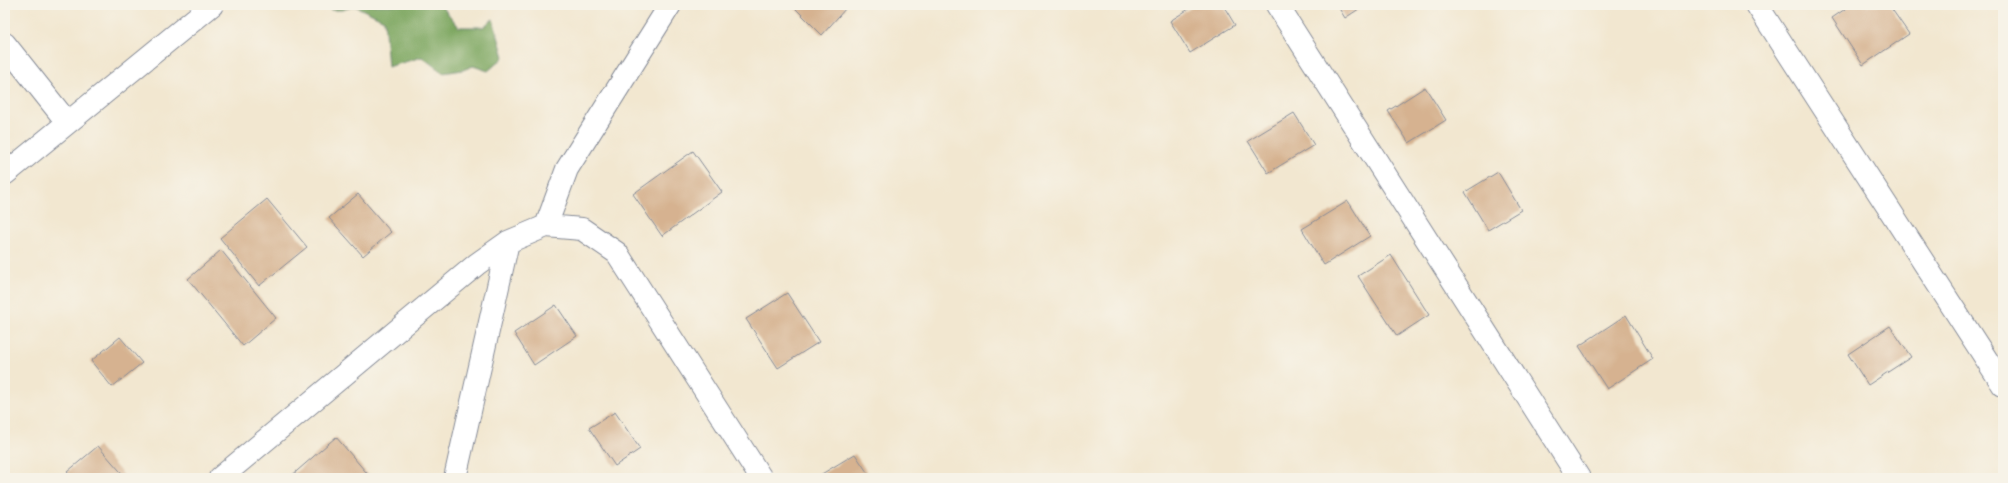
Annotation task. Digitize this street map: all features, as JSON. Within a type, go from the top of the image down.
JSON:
[{"type":"street","points":[[5,174],[212,5]]},
{"type":"street","points":[[546,226],[567,169],[670,5]]},
{"type":"street","points":[[1277,5],[1579,478]]},
{"type":"street","points":[[1757,5],[2003,385]]},
{"type":"street","points":[[5,44],[67,122]]},
{"type":"street","points":[[220,478],[477,264],[508,242],[546,226],[582,229],[617,252],[761,478]]},
{"type":"street","points":[[455,478],[508,242]]},
{"type":"green space","points":[[327,5],[441,5],[459,27],[483,27],[493,19],[504,57],[488,71],[473,66],[463,70],[443,73],[422,57],[388,67],[384,20],[355,6],[342,10],[331,10]]},
{"type":"building","points":[[792,5],[843,5],[846,8],[822,35]]},
{"type":"building","points":[[1195,5],[1223,5],[1235,25],[1190,53],[1170,21]]},
{"type":"building","points":[[1337,5],[1365,5],[1345,18]]},
{"type":"building","points":[[1851,5],[1889,5],[1909,34],[1863,65],[1832,18]]},
{"type":"building","points":[[1425,87],[1446,120],[1409,143],[1388,111]]},
{"type":"building","points":[[1294,113],[1314,145],[1268,173],[1248,141]]},
{"type":"building","points":[[693,151],[722,192],[662,236],[633,194]]},
{"type":"building","points":[[1498,172],[1521,210],[1488,230],[1465,192]]},
{"type":"building","points":[[358,194],[391,232],[363,256],[329,218]]},
{"type":"building","points":[[267,199],[307,247],[259,286],[220,238]]},
{"type":"building","points":[[1348,201],[1370,236],[1324,265],[1302,229]]},
{"type":"building","points":[[221,250],[276,318],[243,346],[188,279]]},
{"type":"building","points":[[1391,255],[1429,315],[1397,336],[1358,276]]},
{"type":"building","points":[[787,293],[819,342],[778,368],[746,319]]},
{"type":"building","points":[[556,305],[577,336],[534,365],[514,333]]},
{"type":"building","points":[[1626,315],[1653,359],[1607,389],[1579,346]]},
{"type":"building","points":[[1890,326],[1911,357],[1868,385],[1848,354]]},
{"type":"building","points":[[120,337],[142,363],[112,387],[91,361]]},
{"type":"building","points":[[615,412],[640,449],[615,466],[589,428]]},
{"type":"building","points":[[336,437],[371,478],[290,477]]},
{"type":"building","points":[[98,446],[126,478],[72,478],[67,472]]},
{"type":"building","points":[[855,454],[871,478],[815,478]]}]
